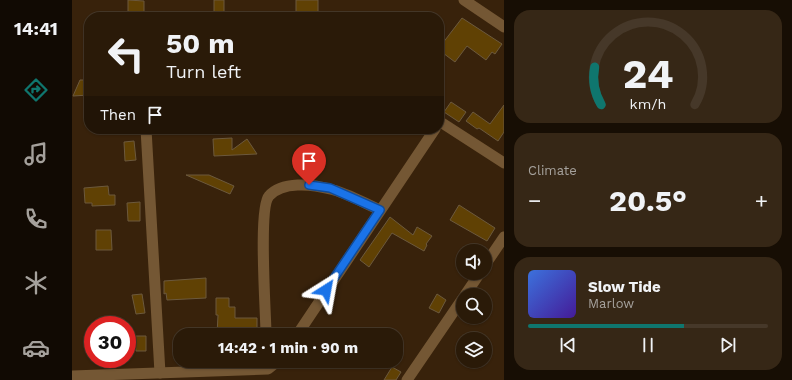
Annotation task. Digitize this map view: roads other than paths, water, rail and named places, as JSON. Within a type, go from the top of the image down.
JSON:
[{"type":"street","points":[[464,0],[504,27]]},
{"type":"street","points":[[444,128],[504,163]]},
{"type":"street","points":[[146,134],[160,373]]},
{"type":"street","points":[[302,328],[431,134]]},
{"type":"street","points":[[266,328],[263,230],[264,210],[268,197],[277,189],[309,185],[330,188],[380,210]]},
{"type":"street","points":[[492,255],[504,237]]},
{"type":"street","points":[[407,380],[456,308]]},
{"type":"street","points":[[72,376],[160,373],[227,368]]}]
